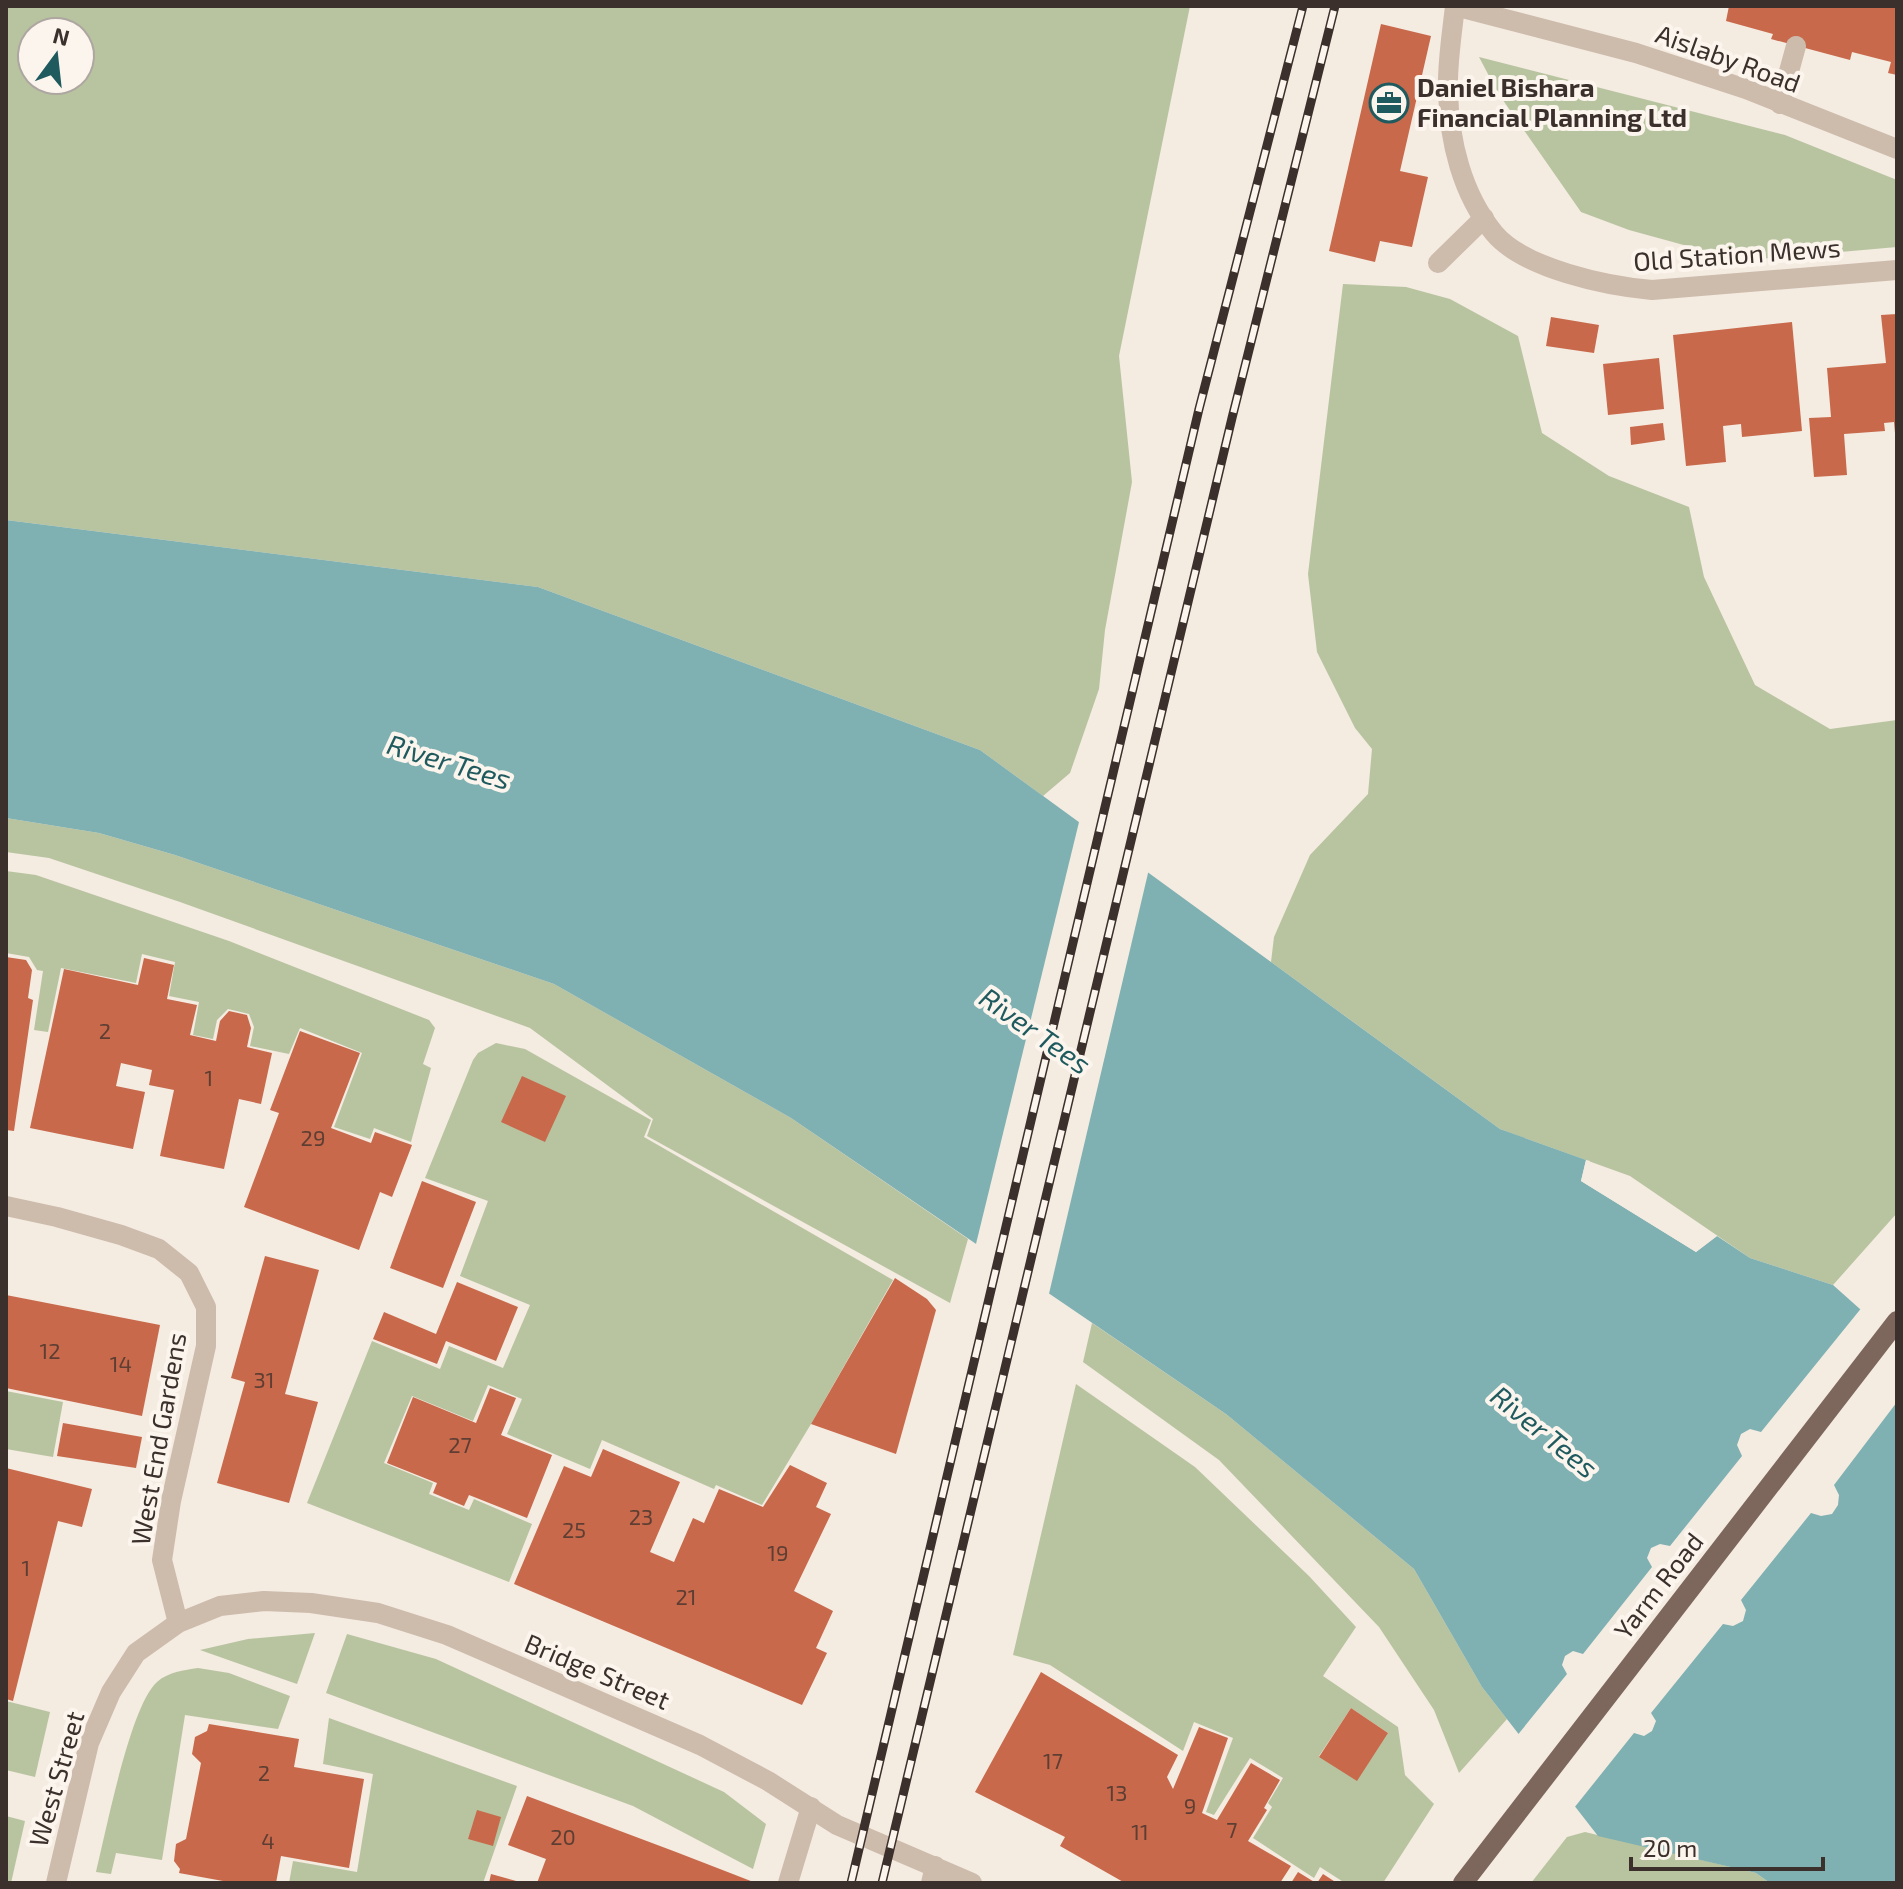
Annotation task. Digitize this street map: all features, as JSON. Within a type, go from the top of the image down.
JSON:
[{"type":"main road","name":"Yarm Road","points":[[1463,1883],[1897,1321]]},
{"type":"street","name":"Aislaby Road","points":[[1455,6],[1636,53],[1746,89],[1897,149]]},
{"type":"street","name":"Old Station Mews","points":[[1455,6],[1448,89],[1450,127],[1459,165],[1471,198],[1496,235],[1527,258],[1616,287],[1652,290],[1897,270]]},
{"type":"street","points":[[1780,104],[1796,46]]},
{"type":"street","points":[[1438,263],[1484,218]]},
{"type":"street","name":"West End Gardens","points":[[6,1206],[57,1217],[159,1249],[189,1273],[206,1307],[206,1346],[171,1501],[162,1560],[178,1623]]},
{"type":"street","name":"Bridge Street","points":[[178,1623],[220,1606],[264,1601],[337,1607],[415,1623],[688,1740],[811,1807],[837,1825],[933,1875],[972,1883]]},
{"type":"street","name":"West Street","points":[[56,1883],[89,1743],[111,1692],[136,1653],[178,1623]]},
{"type":"street","points":[[788,1883],[811,1807]]},
{"type":"green space","points":[[6,6],[1190,6],[1119,356],[1132,482],[1105,630],[1099,689],[1070,773],[1043,796],[980,750],[538,587],[6,520]]},
{"type":"green space","points":[[1479,57],[1785,135],[1897,180],[1897,247],[1704,264],[1702,250],[1629,230],[1581,212],[1498,93]]},
{"type":"green space","points":[[1343,284],[1406,287],[1450,299],[1518,336],[1542,433],[1609,476],[1689,507],[1704,577],[1755,685],[1830,729],[1897,720],[1897,1213],[1833,1285],[1750,1258],[1630,1176],[1500,1129],[1271,962],[1274,937],[1310,855],[1368,794],[1372,749],[1355,728],[1317,652],[1308,574]]},
{"type":"green space","points":[[6,818],[99,833],[175,855],[554,984],[791,1118],[968,1239],[950,1303],[647,1136],[653,1119],[530,1028],[49,858],[6,852]]},
{"type":"green space","points":[[6,871],[36,875],[229,941],[429,1020],[435,1028],[423,1064],[431,1068],[411,1142],[374,1128],[370,1139],[334,1127],[362,1053],[300,1028],[289,1054],[250,1046],[254,1027],[249,1014],[228,1009],[217,1020],[213,1039],[193,1035],[199,1002],[169,996],[175,962],[142,954],[136,983],[61,968],[48,1032],[34,1030],[43,971],[37,970],[29,957],[6,953]]},
{"type":"green space","points":[[496,1043],[525,1049],[651,1120],[644,1137],[893,1280],[762,1505],[716,1485],[714,1489],[602,1440],[590,1469],[507,1434],[522,1399],[488,1385],[473,1421],[412,1396],[384,1463],[433,1483],[429,1494],[469,1510],[474,1499],[532,1524],[509,1582],[307,1503],[372,1341],[440,1369],[449,1346],[503,1368],[530,1305],[460,1276],[488,1201],[425,1178],[473,1060],[478,1053]]},
{"type":"green space","points":[[1092,1323],[1226,1414],[1414,1569],[1482,1687],[1507,1719],[1459,1773],[1434,1710],[1379,1627],[1219,1460],[1083,1362]]},
{"type":"green space","points":[[1076,1384],[1195,1467],[1309,1576],[1356,1627],[1323,1676],[1398,1727],[1405,1775],[1434,1804],[1383,1883],[1345,1883],[1320,1867],[1314,1878],[1253,1838],[1272,1807],[1268,1803],[1283,1778],[1250,1758],[1214,1815],[1206,1812],[1233,1738],[1194,1722],[1183,1751],[1050,1665],[1013,1655]],"holes":[[[1351,1708],[1388,1733],[1319,1757]]]},
{"type":"green space","points":[[6,1391],[63,1402],[53,1457],[6,1449]]},
{"type":"green space","points":[[315,1633],[297,1684],[200,1650],[248,1639]]},
{"type":"green space","points":[[347,1634],[436,1659],[724,1792],[766,1824],[753,1869],[633,1806],[326,1693]]},
{"type":"green space","points":[[198,1668],[229,1673],[290,1696],[278,1729],[185,1715],[162,1860],[116,1853],[111,1874],[96,1872],[128,1742],[147,1695],[166,1676]]},
{"type":"green space","points":[[6,1701],[50,1712],[35,1777],[6,1770]]},
{"type":"green space","points":[[329,1718],[517,1786],[483,1883],[289,1883],[293,1861],[357,1872],[373,1774],[323,1764]]},
{"type":"green space","points":[[6,1816],[25,1821],[11,1883],[6,1883]]},
{"type":"green space","points":[[1585,1832],[1756,1873],[1770,1883],[1531,1883],[1567,1837]]},
{"type":"water","name":"River Tees","points":[[6,520],[538,587],[980,750],[1500,1129],[1586,1160],[1581,1181],[1696,1252],[1717,1236],[1750,1258],[1833,1285],[1897,1342],[1897,1883],[1770,1883],[1756,1873],[1598,1836],[1482,1687],[1414,1569],[1226,1414],[791,1118],[554,984],[175,855],[99,833],[6,818]]},
{"type":"pier","points":[[1080,818],[1149,869],[1048,1298],[975,1248]]},
{"type":"pier","points":[[1586,1160],[1590,1161],[1586,1179],[1696,1248],[1713,1234],[1717,1236],[1696,1252],[1581,1181]]},
{"type":"pier","points":[[1863,1306],[1897,1337],[1897,1402],[1834,1485],[1839,1495],[1838,1505],[1832,1514],[1821,1516],[1811,1513],[1741,1600],[1746,1610],[1743,1621],[1733,1626],[1723,1624],[1651,1713],[1656,1721],[1652,1731],[1644,1736],[1634,1733],[1574,1808],[1579,1818],[1516,1737],[1567,1674],[1562,1665],[1565,1656],[1573,1651],[1583,1654],[1652,1567],[1647,1558],[1651,1548],[1660,1544],[1670,1546],[1742,1456],[1737,1445],[1741,1434],[1750,1429],[1761,1432]]},
{"type":"building","points":[[1729,6],[1897,6],[1897,75],[1888,73],[1891,62],[1852,52],[1850,60],[1771,39],[1773,34],[1726,21]]},
{"type":"building","name":"Daniel Bishara Financial Planning Ltd","points":[[1381,24],[1431,36],[1400,171],[1428,177],[1412,247],[1380,241],[1375,262],[1329,251]]},
{"type":"building","points":[[1897,314],[1897,433],[1894,422],[1884,423],[1885,431],[1844,434],[1847,475],[1814,477],[1809,418],[1831,417],[1827,368],[1886,363],[1881,315]]},
{"type":"building","points":[[1551,317],[1599,325],[1594,353],[1546,346]]},
{"type":"building","points":[[1792,322],[1802,431],[1742,437],[1741,424],[1723,426],[1726,462],[1686,466],[1673,335]]},
{"type":"building","points":[[1659,358],[1664,409],[1608,415],[1603,364]]},
{"type":"building","points":[[1663,423],[1665,440],[1631,445],[1630,427]]},
{"type":"building","points":[[6,957],[26,960],[32,970],[28,998],[33,1000],[14,1131],[6,1130]]},
{"type":"building","points":[[144,958],[174,965],[167,999],[197,1005],[190,1035],[216,1041],[220,1021],[229,1011],[247,1015],[251,1028],[247,1047],[272,1053],[261,1104],[239,1099],[224,1169],[160,1156],[174,1090],[149,1085],[152,1070],[121,1063],[116,1086],[145,1092],[133,1149],[30,1128],[64,969],[138,985]]},
{"type":"building","points":[[300,1031],[360,1053],[331,1128],[371,1143],[375,1132],[412,1145],[392,1197],[380,1192],[359,1250],[244,1207],[279,1113],[270,1110]]},
{"type":"building","points":[[522,1076],[566,1096],[545,1142],[501,1122]]},
{"type":"building","points":[[422,1181],[476,1202],[443,1288],[390,1268]]},
{"type":"building","points":[[265,1256],[319,1270],[285,1394],[318,1402],[289,1503],[217,1483],[245,1382],[231,1378]]},
{"type":"building","points":[[895,1278],[927,1299],[936,1310],[896,1454],[811,1424]]},
{"type":"building","points":[[457,1282],[518,1307],[496,1361],[446,1341],[437,1364],[373,1339],[384,1312],[436,1334]]},
{"type":"building","points":[[6,1295],[160,1325],[142,1416],[6,1388]]},
{"type":"building","points":[[490,1388],[516,1398],[501,1435],[552,1455],[527,1518],[469,1495],[464,1506],[433,1493],[437,1483],[387,1463],[413,1397],[476,1423]]},
{"type":"building","points":[[63,1423],[142,1437],[136,1468],[57,1456]]},
{"type":"building","points":[[603,1449],[680,1482],[650,1552],[674,1562],[693,1518],[704,1523],[719,1489],[763,1507],[790,1465],[827,1483],[816,1507],[831,1514],[794,1591],[833,1611],[816,1648],[827,1653],[802,1705],[514,1584],[564,1466],[591,1477]]},
{"type":"building","points":[[6,1468],[92,1489],[82,1527],[58,1521],[13,1701],[6,1699]]},
{"type":"building","points":[[1041,1672],[1178,1755],[1167,1777],[1173,1789],[1199,1727],[1228,1738],[1202,1813],[1217,1820],[1251,1763],[1280,1780],[1264,1808],[1267,1810],[1248,1841],[1291,1866],[1280,1883],[1125,1883],[1060,1846],[1065,1837],[975,1792]]},
{"type":"building","points":[[1351,1708],[1388,1733],[1357,1781],[1319,1757]]},
{"type":"building","points":[[209,1724],[299,1739],[294,1767],[364,1779],[349,1868],[281,1856],[276,1883],[234,1883],[179,1873],[180,1869],[174,1861],[176,1844],[186,1839],[201,1763],[192,1754],[195,1737],[207,1731]]},
{"type":"building","points":[[527,1796],[756,1883],[537,1883],[546,1859],[508,1845]]},
{"type":"building","points":[[477,1810],[501,1817],[493,1846],[468,1839]]},
{"type":"building","points":[[1298,1872],[1316,1883],[1291,1883]]},
{"type":"building","points":[[491,1874],[520,1882],[520,1883],[489,1883]]},
{"type":"building","points":[[1323,1874],[1337,1883],[1317,1883]]},
{"type":"railway","points":[[851,1883],[1199,409],[1303,6]]},
{"type":"railway","points":[[882,1883],[1232,418],[1335,6]]},
{"type":"place","name":"Daniel Bishara Financial Planning Ltd","points":[[1389,103]]}]
